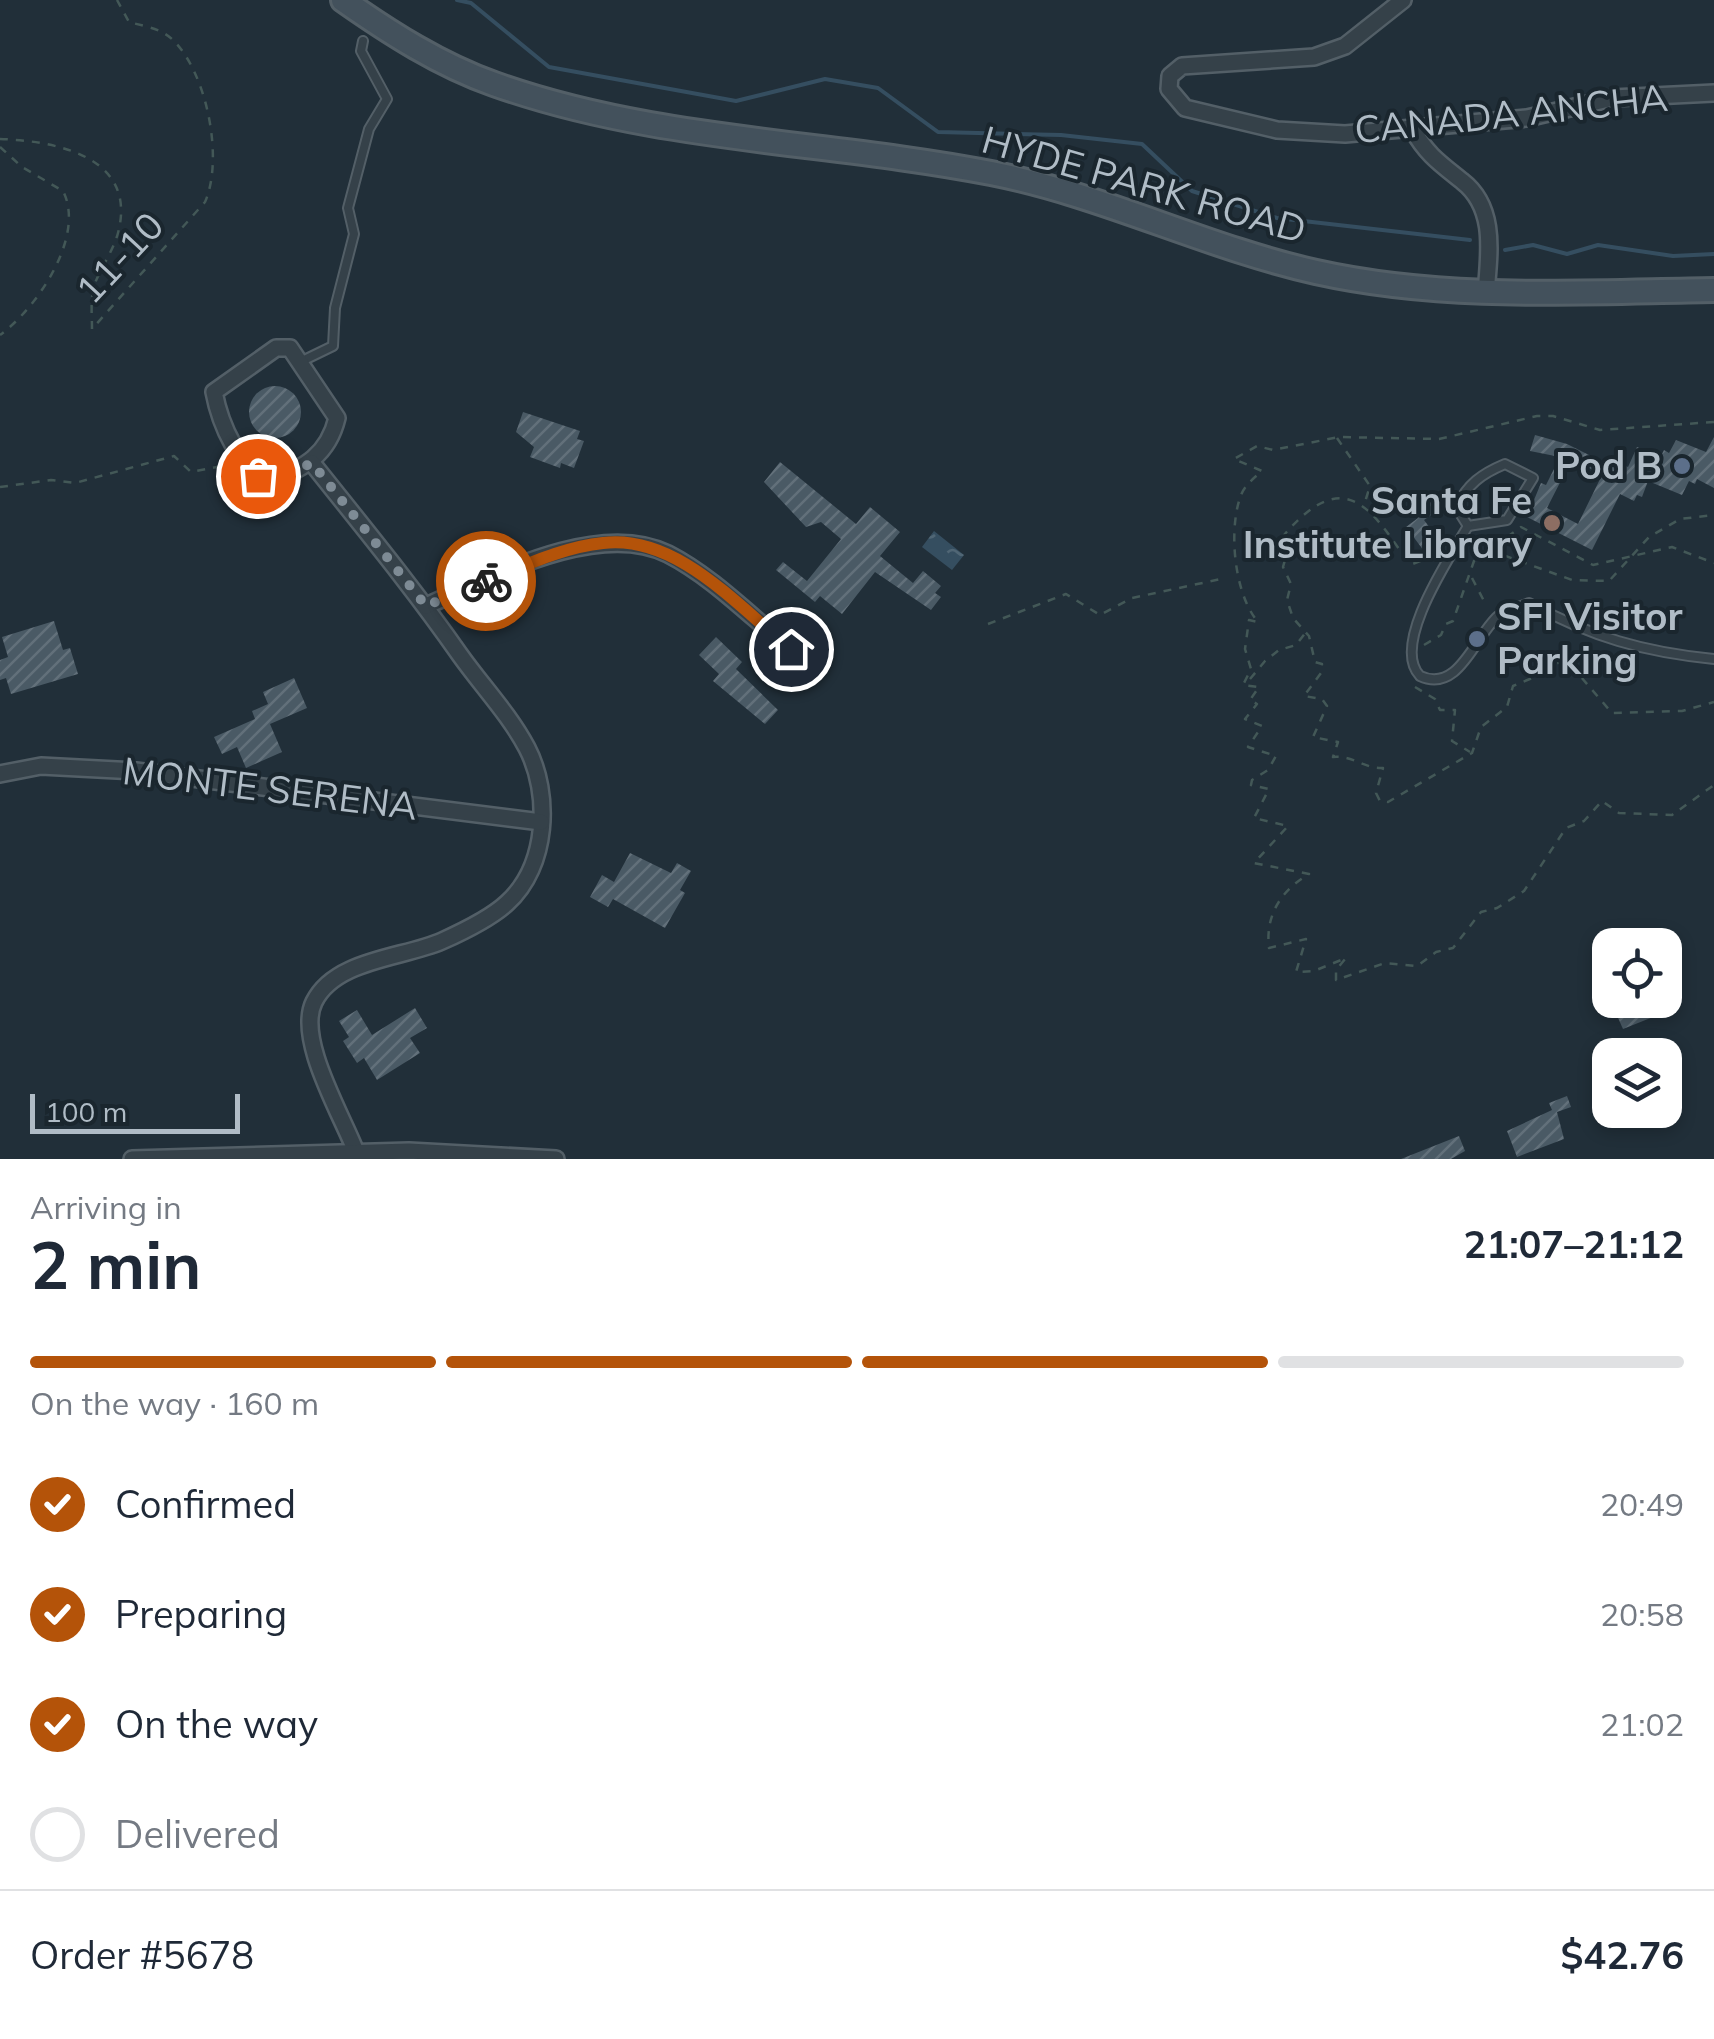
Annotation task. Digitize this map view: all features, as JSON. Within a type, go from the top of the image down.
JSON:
[{"type":"main road","name":"HYDE PARK ROAD","points":[[343,0],[398,39],[494,84],[651,125],[880,153],[995,174],[1100,202],[1301,268],[1400,286],[1486,293],[1714,290]]},
{"type":"street","name":"CANADA ANCHA","points":[[1403,0],[1344,46],[1314,57],[1182,66],[1170,76],[1170,89],[1184,108],[1277,130],[1345,134],[1527,118],[1613,98],[1714,93]]},
{"type":"street","points":[[1414,130],[1425,152],[1478,198],[1488,224],[1486,293]]},
{"type":"street","points":[[276,348],[290,348],[338,418],[333,436],[312,463],[271,482],[258,476],[220,423],[214,392],[276,348]]},
{"type":"street","points":[[312,463],[426,606],[523,740],[538,774],[541,822],[530,869],[506,905],[441,942],[354,970],[332,982],[314,1002],[310,1031],[314,1055],[356,1152]]},
{"type":"street","points":[[426,606],[556,554],[603,542],[630,543],[662,552],[690,568],[791,649]]},
{"type":"street","name":"MONTE SERENA","points":[[0,774],[41,766],[136,772],[541,822]]},
{"type":"street","points":[[132,1159],[356,1152],[556,1159]]},
{"type":"lane","points":[[300,362],[333,346],[335,308],[354,234],[348,208],[370,129],[387,100],[361,51],[363,41]]},
{"type":"lane","points":[[1505,464],[1533,478],[1508,520],[1468,526],[1456,507],[1480,474],[1505,464]]},
{"type":"lane","points":[[1468,526],[1414,632],[1409,651],[1415,672],[1436,680],[1453,674],[1500,614],[1529,603],[1574,628],[1648,653],[1714,659]]},
{"type":"path","name":"11-10","points":[[0,139],[24,140],[84,156],[99,163],[115,182],[120,223],[93,286],[92,329],[205,202],[213,185],[216,154],[212,129],[189,64],[175,42],[162,31],[128,22],[117,0]]},
{"type":"path","name":"11-10","points":[[0,147],[22,167],[63,191],[71,206],[72,222],[38,297],[0,334]]},
{"type":"path","points":[[1714,422],[1600,430],[1554,416],[1538,416],[1438,438],[1337,438],[1273,450],[1257,446],[1234,459],[1262,471],[1242,490],[1235,516],[1239,580],[1258,622],[1249,620],[1245,649],[1251,669],[1244,688],[1257,686],[1259,693],[1250,700],[1257,704],[1245,719],[1262,726],[1249,749],[1276,756],[1268,770],[1250,785],[1269,789],[1254,818],[1288,826],[1254,863],[1309,874],[1274,904],[1268,942],[1273,948],[1306,939],[1304,951],[1294,965],[1299,973],[1346,958],[1336,980],[1385,963],[1417,966],[1436,952],[1452,948],[1482,912],[1497,908],[1524,891],[1566,828],[1584,821],[1602,801],[1619,813],[1672,815],[1714,785]]},
{"type":"path","points":[[1337,438],[1370,486],[1364,503]]},
{"type":"path","points":[[0,487],[51,480],[75,483],[174,456],[191,472],[221,463],[258,476]]},
{"type":"path","points":[[1487,550],[1572,580],[1609,581],[1649,537],[1680,518],[1714,514]]},
{"type":"path","points":[[1415,672],[1416,652],[1441,636],[1446,624],[1453,621],[1474,561],[1521,527],[1593,565],[1672,547],[1714,563]]},
{"type":"path","points":[[1470,574],[1485,603]]},
{"type":"path","points":[[988,624],[1066,594],[1100,615],[1132,598],[1220,579]]},
{"type":"path","points":[[1248,680],[1265,660],[1278,650],[1296,646],[1306,632]]},
{"type":"path","points":[[1414,686],[1435,699],[1440,710],[1455,710],[1452,740],[1472,752]]},
{"type":"water","points":[[934,531],[964,555],[952,570],[922,547]]},
{"type":"building","points":[[275,386],[293,394],[301,412],[293,430],[275,438],[257,430],[249,412],[257,394]]},
{"type":"building","points":[[523,412],[580,431],[577,439],[584,441],[574,468],[561,463],[560,468],[530,457],[534,447],[516,432]]},
{"type":"building","points":[[1535,435],[1567,444],[1617,469],[1620,463],[1628,467],[1637,447],[1660,458],[1664,450],[1669,453],[1676,440],[1706,452],[1714,437],[1714,488],[1697,479],[1695,484],[1689,481],[1682,495],[1648,481],[1642,497],[1637,495],[1634,501],[1620,494],[1592,550],[1527,517],[1541,483],[1546,485],[1560,457],[1530,451]],"holes":[[[1572,459],[1602,475],[1578,524],[1547,508]]]},
{"type":"building","points":[[780,462],[856,524],[870,507],[900,532],[880,556],[913,583],[923,571],[941,586],[935,593],[941,597],[931,610],[875,572],[842,614],[820,596],[815,602],[776,570],[783,562],[807,581],[841,539],[821,522],[806,527],[764,482]]},
{"type":"building","points":[[1429,494],[1440,509],[1424,520],[1439,540],[1424,551],[1406,527],[1418,518],[1410,507]]},
{"type":"building","points":[[54,621],[63,650],[70,648],[78,674],[11,694],[6,678],[0,680],[0,660],[8,657],[2,637]]},
{"type":"building","points":[[716,637],[742,662],[736,669],[778,710],[765,724],[713,681],[719,674],[699,655]]},
{"type":"building","points":[[294,678],[307,708],[270,724],[282,752],[246,768],[237,747],[222,754],[214,737],[255,719],[252,711],[268,704],[263,692]]},
{"type":"building","points":[[630,853],[671,873],[677,863],[691,871],[680,890],[685,893],[665,928],[613,899],[608,907],[590,897],[602,875],[614,882]]},
{"type":"building","points":[[415,1008],[427,1028],[410,1038],[420,1053],[377,1080],[364,1058],[357,1063],[343,1041],[349,1037],[339,1021],[357,1010],[372,1035]]},
{"type":"building","points":[[1618,1018],[1650,1018],[1623,1029]]},
{"type":"building","points":[[1567,1096],[1571,1107],[1557,1112],[1564,1139],[1517,1157],[1507,1131],[1552,1110],[1549,1103]]},
{"type":"building","points":[[1459,1136],[1465,1151],[1451,1159],[1401,1159]]},
{"type":"waterway","points":[[457,0],[471,3],[549,67],[736,101],[825,79],[878,88],[938,132],[1061,135],[1142,144],[1192,191],[1277,218],[1470,240]]},
{"type":"waterway","points":[[1505,250],[1533,245],[1567,254],[1598,245],[1673,256],[1714,254]]},
{"type":"way so far","points":[[258,476],[271,482],[312,463],[426,606],[486,581]]},
{"type":"place","name":"Pod B","points":[[1682,466]]},
{"type":"place","name":"Santa Fe Institute Library","points":[[1552,523]]},
{"type":"place","name":"SFI Visitor Parking","points":[[1477,639]]},
{"type":"route","points":[[486,581],[582,546],[603,542],[646,546],[690,568],[791,649]]}]
